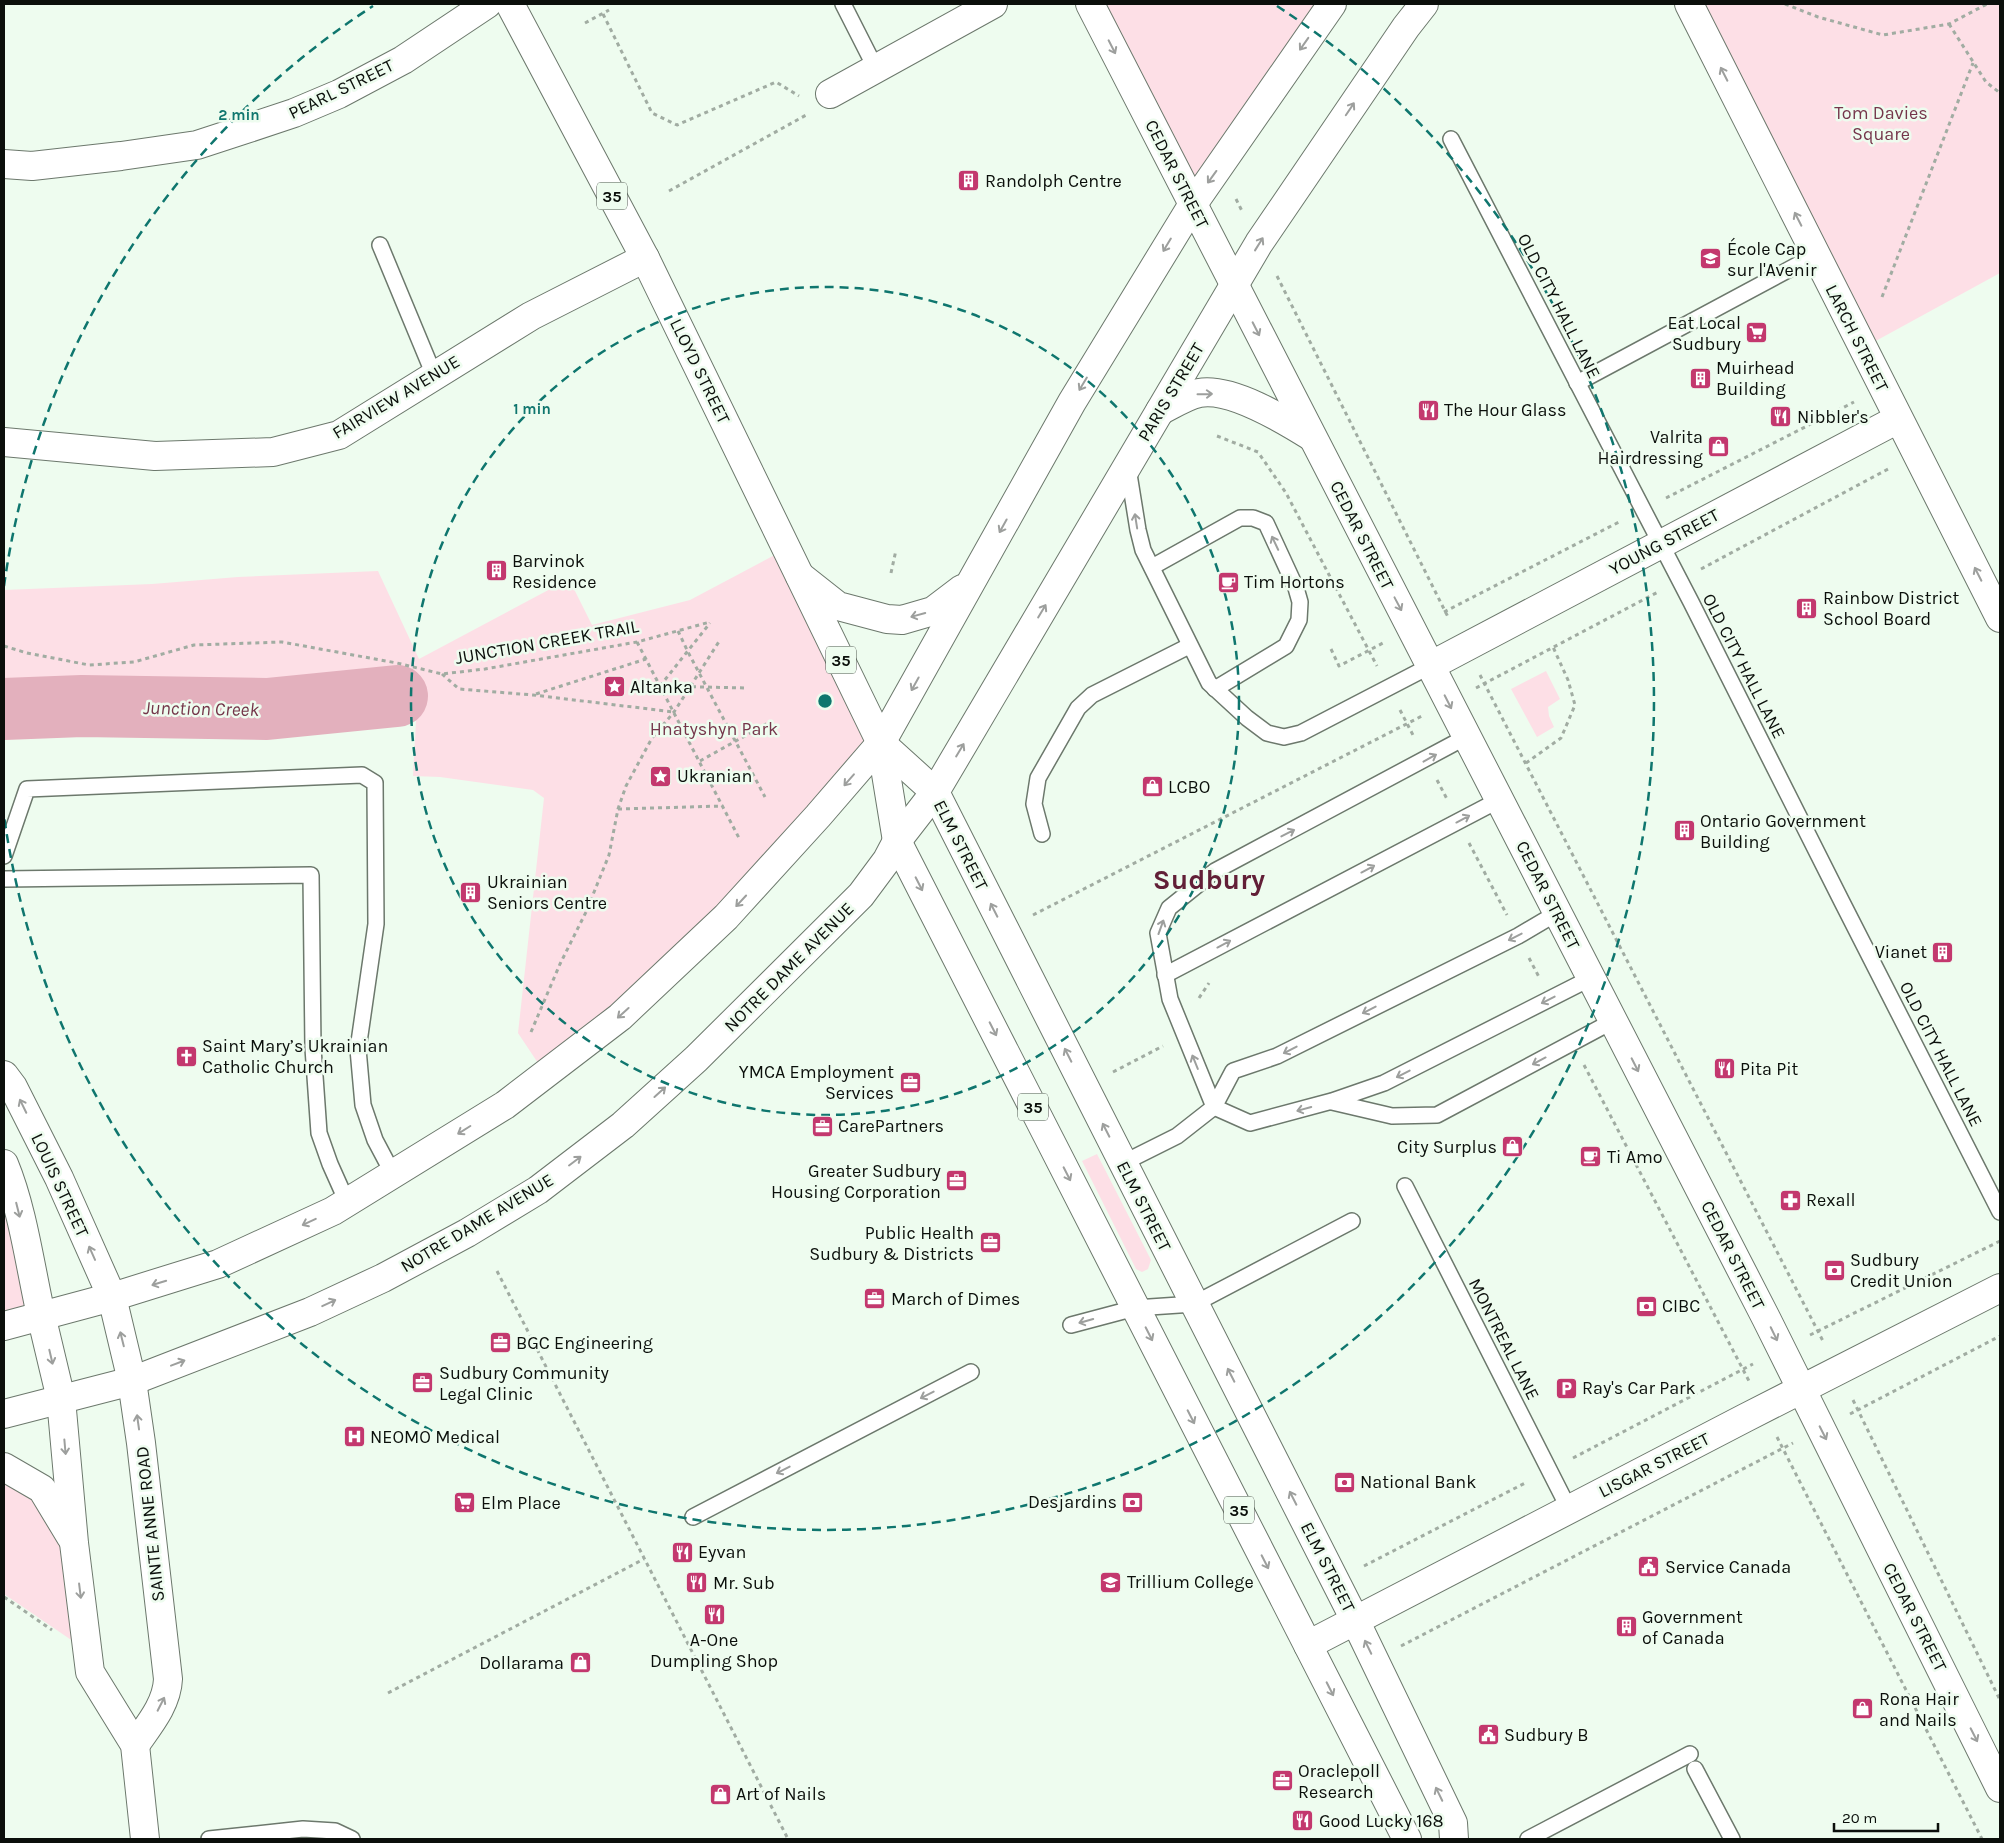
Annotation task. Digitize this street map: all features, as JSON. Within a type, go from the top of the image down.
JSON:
[{"type":"main road","name":"PEARL STREET","points":[[4,164],[32,166],[197,145],[262,124],[294,113],[347,90],[402,60],[487,4]]},
{"type":"main road","name":"LLOYD STREET","points":[[510,4],[645,258],[881,743]]},
{"type":"main road","points":[[824,101],[876,69],[993,4]]},
{"type":"main road","name":"CEDAR STREET","points":[[1090,4],[1782,1350],[1800,1389],[1997,1773]]},
{"type":"main road","points":[[4,1326],[112,1297],[218,1264],[333,1211],[505,1105],[620,1017],[726,917],[818,816],[881,743],[1072,402],[1192,204],[1332,4]]},
{"type":"main road","name":"PARIS STREET","points":[[935,792],[1259,243],[1406,27],[1424,4]]},
{"type":"main road","name":"LARCH STREET","points":[[1689,4],[2000,618]]},
{"type":"main road","name":"FAIRVIEW AVENUE","points":[[4,442],[155,456],[273,452],[339,435],[531,316],[645,258]]},
{"type":"main road","points":[[1160,411],[1200,393],[1225,395],[1269,411],[1312,437]]},
{"type":"main road","name":"YOUNG STREET","points":[[1430,666],[1898,419]]},
{"type":"main road","points":[[800,576],[838,606],[887,619],[902,620],[933,611],[973,580]]},
{"type":"main road","name":"ELM STREET","points":[[881,743],[935,792],[1355,1620],[1453,1823],[1454,1839]]},
{"type":"main road","name":"35","points":[[881,743],[897,841],[1407,1839]]},
{"type":"main road","name":"NOTRE DAME AVENUE","points":[[4,1414],[132,1381],[310,1312],[383,1278],[467,1233],[538,1190],[623,1125],[696,1059],[861,895],[887,860],[897,841],[935,792]]},
{"type":"main road","name":"LOUIS STREET","points":[[4,1075],[13,1087],[59,1178],[112,1297]]},
{"type":"main road","points":[[4,1164],[17,1207],[61,1399],[74,1543],[90,1672],[135,1745],[145,1839]]},
{"type":"main road","name":"LISGAR STREET","points":[[1308,1645],[1800,1389],[2000,1288]]},
{"type":"main road","name":"SAINTE ANNE ROAD","points":[[112,1297],[132,1381],[168,1679],[168,1690],[162,1704],[135,1745]]},
{"type":"main road","points":[[4,1467],[42,1490],[74,1543]]},
{"type":"lane","points":[[843,4],[876,69]]},
{"type":"lane","name":"OLD CITY HALL LANE","points":[[1451,139],[1680,580],[2000,1212]]},
{"type":"lane","points":[[380,245],[434,375]]},
{"type":"lane","points":[[1578,383],[1816,255]]},
{"type":"lane","points":[[1128,466],[1143,550],[1189,646],[1209,683],[1267,733],[1284,737],[1301,733],[1430,666]]},
{"type":"lane","points":[[1152,567],[1240,518],[1253,518],[1266,524],[1296,588],[1300,602],[1299,620],[1286,646],[1215,689]]},
{"type":"lane","points":[[1042,834],[1034,804],[1038,778],[1078,708],[1092,695],[1189,646]]},
{"type":"lane","points":[[1466,737],[1215,871],[1169,908],[1158,933],[1170,998],[1214,1107],[1250,1123],[1332,1102],[1384,1083],[1591,978]]},
{"type":"lane","points":[[4,856],[27,789],[362,776],[375,783],[376,924],[358,1049],[363,1105],[375,1140],[393,1174]]},
{"type":"lane","points":[[1165,974],[1499,800]]},
{"type":"lane","points":[[4,879],[311,875],[313,1048],[319,1132],[330,1164],[347,1202]]},
{"type":"lane","points":[[1123,1163],[1177,1136],[1214,1107],[1232,1071],[1277,1056],[1518,936],[1557,913]]},
{"type":"lane","points":[[1332,1102],[1392,1116],[1437,1115],[1613,1021]]},
{"type":"lane","name":"MONTREAL LANE","points":[[1405,1186],[1569,1509]]},
{"type":"lane","points":[[1071,1325],[1135,1308],[1194,1304],[1352,1221]]},
{"type":"lane","points":[[693,1517],[970,1372]]},
{"type":"lane","points":[[1528,1839],[1690,1754]]},
{"type":"lane","points":[[1695,1769],[1732,1839]]},
{"type":"lane","points":[[209,1839],[303,1830],[335,1831],[352,1839]]},
{"type":"path","points":[[1785,4],[1883,35],[1949,24],[1987,4]]},
{"type":"path","points":[[585,23],[609,10]]},
{"type":"path","points":[[603,14],[652,113],[677,125],[776,82],[824,101]]},
{"type":"path","points":[[1949,24],[1986,82],[2000,93]]},
{"type":"path","points":[[1882,297],[1973,63]]},
{"type":"path","points":[[669,191],[824,101]]},
{"type":"path","points":[[1219,168],[1259,243],[1445,612],[1485,683],[1838,1370],[2000,1700]]},
{"type":"path","points":[[1217,436],[1258,452],[1286,493],[1550,999]]},
{"type":"path","points":[[1030,916],[1407,724],[1916,454]]},
{"type":"path","points":[[891,573],[896,550]]},
{"type":"path","name":"JUNCTION CREEK TRAIL","points":[[4,646],[27,653],[89,665],[134,662],[194,645],[282,642],[397,663],[442,674],[485,669],[637,642],[710,622],[688,652]]},
{"type":"path","points":[[678,631],[765,797]]},
{"type":"path","points":[[531,1032],[560,964],[586,912],[609,855],[618,809],[626,786],[652,738],[674,712],[720,640]]},
{"type":"path","points":[[637,642],[740,838]]},
{"type":"path","points":[[1526,763],[1561,738],[1575,705],[1568,680],[1553,647]]},
{"type":"path","points":[[1331,649],[1340,666]]},
{"type":"path","points":[[660,686],[688,652]]},
{"type":"path","points":[[533,695],[646,659]]},
{"type":"path","points":[[442,674],[459,689],[533,695],[674,712]]},
{"type":"path","points":[[660,686],[747,688]]},
{"type":"path","points":[[700,761],[768,723]]},
{"type":"path","points":[[618,809],[723,806]]},
{"type":"path","points":[[1110,1073],[1205,1025],[1198,1009],[1199,996],[1213,980]]},
{"type":"path","points":[[1572,1043],[1743,1369],[1982,1839]]},
{"type":"path","points":[[1362,1567],[1743,1369],[2000,1242]]},
{"type":"path","points":[[497,1272],[788,1839]]},
{"type":"path","points":[[1400,1647],[2000,1336]]},
{"type":"path","points":[[388,1693],[644,1558]]},
{"type":"path","points":[[4,1597],[52,1630]]},
{"type":"green space","points":[[1093,4],[1328,4],[1193,199]]},
{"type":"green space","name":"Tom Davies Square","points":[[1688,4],[2000,4],[2000,273],[1861,349]]},
{"type":"green space","name":"Hnatyshyn Park","points":[[784,550],[878,743],[724,914],[544,1072],[518,1033],[544,798],[533,790],[440,777],[413,776],[417,703],[359,719],[258,728],[4,737],[4,590],[152,584],[238,577],[378,571],[419,659],[569,579],[592,625],[690,600]]},
{"type":"green space","points":[[1546,671],[1560,699],[1548,707],[1549,716],[1554,727],[1537,737],[1511,689]]},
{"type":"green space","points":[[1097,1154],[1151,1260],[1148,1269],[1142,1272],[1136,1269],[1082,1161]]},
{"type":"green space","points":[[4,1171],[37,1314],[4,1323]]},
{"type":"green space","points":[[4,1471],[40,1493],[70,1542],[83,1648],[4,1594]]},
{"type":"waterway","name":"Junction Creek","points":[[4,709],[82,706],[267,709],[397,696]]},
{"type":"place","name":"Randolph Centre","points":[[969,181]]},
{"type":"place","name":"École Cap sur l'Avenir","points":[[1711,259]]},
{"type":"place","name":"Eat Local Sudbury","points":[[1757,333]]},
{"type":"place","name":"Muirhead Building","points":[[1700,378]]},
{"type":"place","name":"The Hour Glass","points":[[1428,410]]},
{"type":"place","name":"Nibbler's","points":[[1781,417]]},
{"type":"place","name":"Valrita Hairdressing","points":[[1719,447]]},
{"type":"place","name":"Barvinok Residence","points":[[496,571]]},
{"type":"place","name":"Tim Hortons","points":[[1228,582]]},
{"type":"place","name":"Rainbow District School Board","points":[[1807,608]]},
{"type":"place","name":"Altanka","points":[[614,687]]},
{"type":"place","name":"Ukranian","points":[[661,776]]},
{"type":"place","name":"LCBO","points":[[1152,787]]},
{"type":"place","name":"Ontario Government Building","points":[[1684,831]]},
{"type":"place","name":"Ukrainian Seniors Centre","points":[[471,892]]},
{"type":"place","name":"Vianet","points":[[1943,952]]},
{"type":"place","name":"Saint Mary’s Ukrainian Catholic Church","points":[[186,1056]]},
{"type":"place","name":"Pita Pit","points":[[1724,1069]]},
{"type":"place","name":"YMCA Employment Services","points":[[910,1082]]},
{"type":"place","name":"CarePartners","points":[[822,1126]]},
{"type":"place","name":"City Surplus","points":[[1513,1147]]},
{"type":"place","name":"Ti Amo","points":[[1591,1157]]},
{"type":"place","name":"Greater Sudbury Housing Corporation","points":[[957,1181]]},
{"type":"place","name":"Rexall","points":[[1790,1200]]},
{"type":"place","name":"Public Health Sudbury & Districts","points":[[990,1243]]},
{"type":"place","name":"Sudbury Credit Union","points":[[1834,1270]]},
{"type":"place","name":"March of Dimes","points":[[875,1299]]},
{"type":"place","name":"CIBC","points":[[1646,1306]]},
{"type":"place","name":"BGC Engineering","points":[[500,1343]]},
{"type":"place","name":"Sudbury Community Legal Clinic","points":[[423,1383]]},
{"type":"place","name":"Ray's Car Park","points":[[1566,1388]]},
{"type":"place","name":"NEOMO Medical","points":[[354,1437]]},
{"type":"place","name":"National Bank","points":[[1344,1482]]},
{"type":"place","name":"Desjardins","points":[[1133,1502]]},
{"type":"place","name":"Elm Place","points":[[465,1503]]},
{"type":"place","name":"Eyvan","points":[[682,1552]]},
{"type":"place","name":"Service Canada","points":[[1649,1567]]},
{"type":"place","name":"Trillium College","points":[[1111,1582]]},
{"type":"place","name":"Mr. Sub","points":[[697,1583]]},
{"type":"place","name":"A-One Dumpling Shop","points":[[714,1615]]},
{"type":"place","name":"Government of Canada","points":[[1626,1627]]},
{"type":"place","name":"Dollarama","points":[[580,1663]]},
{"type":"place","name":"Rona Hair and Nails","points":[[1863,1709]]},
{"type":"place","name":"Sudbury B","points":[[1488,1735]]},
{"type":"place","name":"Oraclepoll Research","points":[[1282,1781]]},
{"type":"place","name":"Art of Nails","points":[[720,1794]]},
{"type":"place","name":"Good Lucky 168","points":[[1303,1821]]},
{"type":"district","name":"Sudbury","points":[[1209,879]]}]
